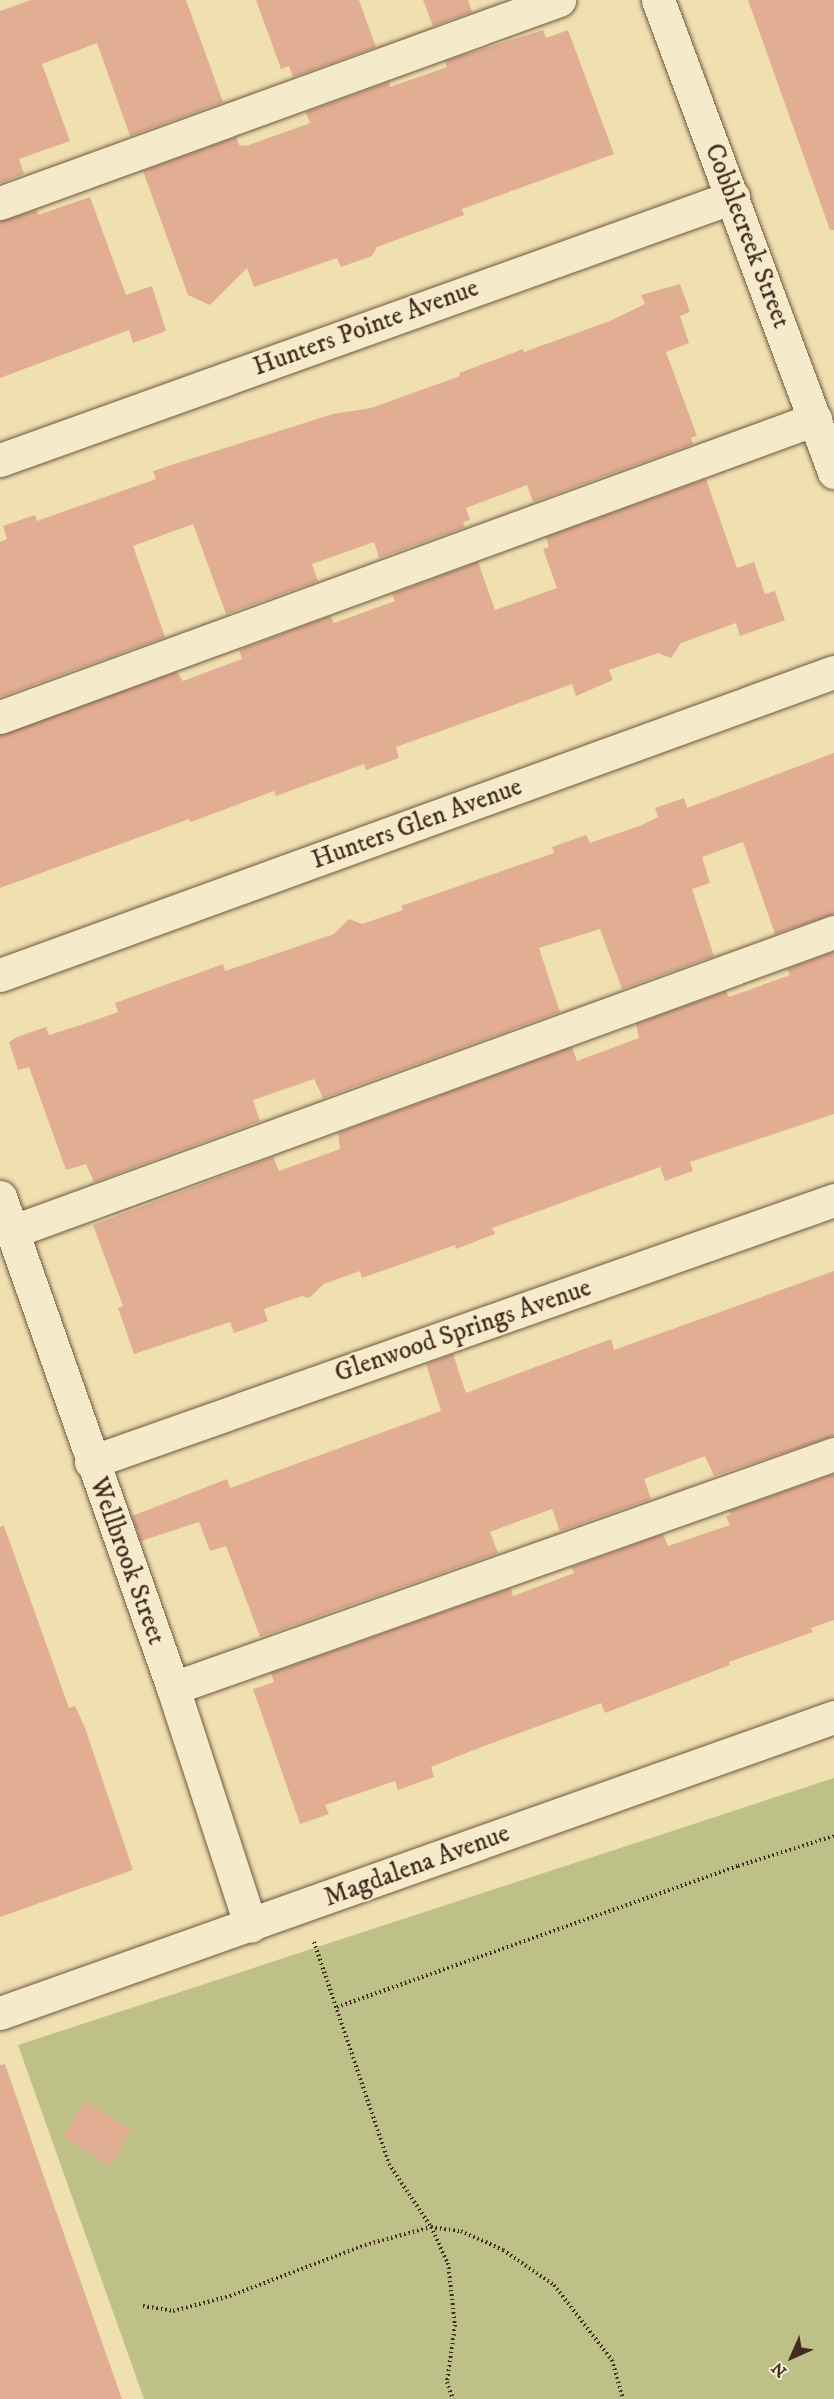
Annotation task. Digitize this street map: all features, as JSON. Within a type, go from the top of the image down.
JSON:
[{"type":"street","points":[[0,202],[559,0]]},
{"type":"street","name":"Cobblecreek Street","points":[[658,0],[834,472]]},
{"type":"street","name":"Hunters Pointe Avenue","points":[[0,460],[733,197]]},
{"type":"street","points":[[0,717],[815,419]]},
{"type":"street","name":"Hunters Glen Avenue","points":[[0,975],[834,672]]},
{"type":"street","points":[[11,1232],[834,932]]},
{"type":"street","name":"Wellbrook Street","points":[[0,1197],[91,1462],[173,1688],[251,1926]]},
{"type":"street","name":"Glenwood Springs Avenue","points":[[91,1462],[834,1200]]},
{"type":"street","points":[[173,1688],[834,1454]]},
{"type":"street","name":"Magdalena Avenue","points":[[0,2013],[251,1926],[834,1717]]},
{"type":"path","points":[[337,2007],[738,1866],[834,1836]]},
{"type":"path","points":[[302,1907],[389,2164],[431,2227],[448,2263],[455,2325],[447,2382],[453,2399]]},
{"type":"path","points":[[143,2306],[173,2310],[230,2296],[365,2245],[431,2227],[461,2231],[503,2250],[554,2285],[612,2360],[623,2399]]},
{"type":"green space","points":[[834,1778],[834,2399],[144,2399],[18,2045]]},
{"type":"building","points":[[31,0],[186,0],[223,102],[130,136],[97,43],[42,64],[70,141],[19,159],[24,174],[0,183],[0,11]]},
{"type":"building","points":[[256,0],[359,0],[376,47],[293,77],[289,66],[281,69]]},
{"type":"building","points":[[423,0],[468,0],[472,12],[433,26]]},
{"type":"building","points":[[748,0],[834,0],[834,230],[830,230]]},
{"type":"building","points":[[543,30],[546,38],[568,30],[614,154],[462,209],[464,215],[377,247],[372,256],[341,267],[337,258],[254,287],[247,268],[210,305],[188,295],[143,171],[236,137],[239,145],[246,146],[310,123],[306,112],[389,82],[390,87],[447,67],[445,61]]},
{"type":"building","points":[[90,197],[126,295],[152,286],[166,331],[133,343],[129,330],[0,378],[0,221],[37,210],[38,215]]},
{"type":"building","points":[[680,284],[690,312],[680,316],[689,343],[666,352],[697,436],[691,438],[693,444],[533,502],[527,485],[466,508],[470,520],[463,522],[465,527],[379,558],[374,542],[312,564],[318,581],[226,614],[193,524],[133,546],[165,637],[0,697],[0,542],[7,539],[3,526],[35,515],[37,521],[156,479],[153,471],[184,461],[333,414],[371,408],[460,376],[459,373],[523,349],[524,352],[610,321],[645,304],[641,295]]},
{"type":"building","points":[[706,479],[737,568],[754,562],[765,594],[775,591],[785,620],[740,636],[736,623],[681,643],[671,658],[658,653],[609,670],[613,680],[576,696],[572,684],[396,747],[399,758],[366,770],[364,764],[276,796],[274,791],[191,822],[189,819],[0,888],[0,735],[177,672],[183,681],[242,659],[239,650],[330,616],[334,623],[395,601],[392,594],[478,562],[495,610],[557,588],[543,549],[549,547],[546,537]]},
{"type":"building","points":[[834,753],[834,914],[775,934],[743,842],[702,857],[710,883],[692,889],[714,956],[622,989],[600,929],[539,948],[560,1012],[323,1098],[314,1079],[253,1100],[260,1121],[94,1182],[86,1164],[66,1170],[29,1067],[18,1070],[9,1042],[17,1037],[46,1027],[49,1035],[87,1023],[118,1012],[115,1003],[223,964],[225,971],[334,934],[349,919],[362,924],[403,910],[401,906],[554,853],[552,847],[586,835],[590,843],[642,825],[658,817],[655,808],[684,798],[687,808]]},
{"type":"building","points":[[834,952],[834,1114],[690,1162],[693,1171],[665,1181],[660,1167],[492,1228],[495,1234],[456,1249],[455,1245],[362,1278],[360,1271],[324,1284],[309,1298],[302,1296],[264,1309],[268,1321],[234,1333],[230,1322],[134,1354],[118,1308],[123,1306],[93,1225],[273,1157],[279,1171],[340,1149],[338,1133],[572,1047],[577,1061],[639,1038],[636,1024],[726,991],[729,997],[790,975],[787,969]]},
{"type":"building","points":[[834,1271],[834,1436],[714,1476],[705,1456],[644,1479],[651,1499],[560,1531],[552,1509],[490,1532],[498,1553],[260,1637],[226,1546],[210,1551],[199,1522],[141,1541],[132,1516],[227,1479],[230,1488],[441,1411],[426,1364],[453,1354],[466,1393],[611,1339],[614,1350]]},
{"type":"building","points":[[834,1474],[834,1620],[811,1628],[813,1632],[729,1662],[730,1665],[605,1713],[601,1703],[479,1748],[431,1767],[434,1777],[398,1790],[395,1781],[325,1805],[329,1814],[300,1824],[253,1689],[274,1682],[271,1673],[511,1588],[513,1596],[574,1573],[572,1567],[663,1534],[668,1546],[730,1525],[726,1516],[731,1515],[729,1511]]},
{"type":"building","points":[[4,1526],[69,1708],[75,1706],[85,1728],[133,1870],[0,1917],[0,1527]]},
{"type":"building","points":[[5,2064],[122,2399],[0,2399],[0,2065]]},
{"type":"building","points":[[85,2101],[131,2130],[111,2166],[63,2137]]}]
